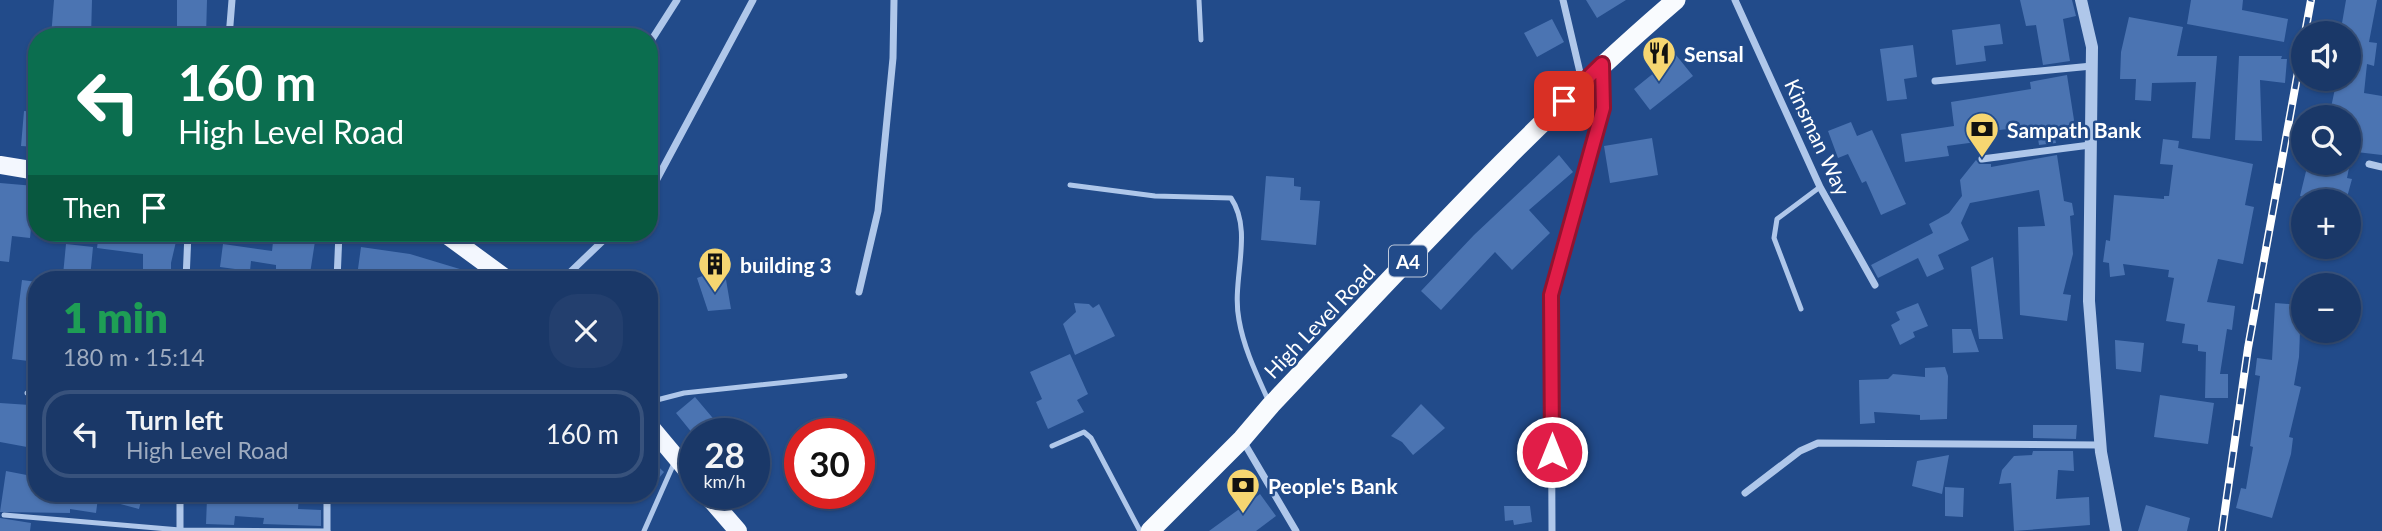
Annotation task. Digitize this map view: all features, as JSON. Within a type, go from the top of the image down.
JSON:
[{"type":"highway","name":"High Level Road","points":[[1150,531],[1582,82],[1676,0]]},
{"type":"main road","points":[[0,165],[28,170]]},
{"type":"main road","points":[[456,242],[496,271]]},
{"type":"main road","points":[[658,436],[679,461]]},
{"type":"main road","points":[[719,509],[738,531]]},
{"type":"street","points":[[230,28],[232,0]]},
{"type":"street","points":[[658,30],[677,0]]},
{"type":"street","points":[[658,177],[753,0]]},
{"type":"street","points":[[859,292],[878,211],[894,48],[894,0]]},
{"type":"street","points":[[1563,0],[1582,82]]},
{"type":"street","name":"Kinsman Way","points":[[1735,0],[1820,187],[1875,285]]},
{"type":"street","points":[[2081,0],[2092,47],[2089,301],[2100,445],[2116,531]]},
{"type":"street","points":[[1552,531],[1551,295],[1603,108],[1602,64]]},
{"type":"street","points":[[1935,81],[2092,66]]},
{"type":"street","points":[[1982,159],[2090,145]]},
{"type":"street","points":[[2369,164],[2382,167]]},
{"type":"street","points":[[186,271],[188,242]]},
{"type":"street","points":[[337,271],[339,242]]},
{"type":"street","points":[[571,271],[602,242]]},
{"type":"street","points":[[1241,439],[1296,531]]},
{"type":"street","points":[[1745,494],[1800,451],[1818,443],[2100,445]]},
{"type":"street","points":[[180,502],[180,530]]},
{"type":"street","points":[[327,502],[327,531]]},
{"type":"lane","points":[[1199,0],[1201,40]]},
{"type":"lane","points":[[1070,185],[1155,196],[1231,198],[1242,222],[1236,283],[1238,318],[1245,347],[1271,405]]},
{"type":"lane","points":[[1801,309],[1774,238],[1777,219],[1820,187]]},
{"type":"lane","points":[[658,400],[684,393],[845,376]]},
{"type":"lane","points":[[1052,446],[1076,433],[1084,432],[1091,438],[1140,531]]},
{"type":"lane","points":[[658,499],[676,458]]},
{"type":"lane","points":[[644,531],[657,502]]},
{"type":"lane","points":[[4,515],[180,530],[327,531]]},
{"type":"building","points":[[54,0],[92,0],[91,28],[52,28]]},
{"type":"building","points":[[177,0],[207,0],[206,28],[177,28]]},
{"type":"building","points":[[1586,0],[1626,0],[1597,18]]},
{"type":"building","points":[[2020,0],[2072,0],[2076,16],[2063,19],[2070,61],[2043,65],[2036,25],[2026,26]]},
{"type":"building","points":[[2191,0],[2243,0],[2242,10],[2288,19],[2284,42],[2187,24]]},
{"type":"building","points":[[2346,0],[2377,0],[2369,42],[2377,43],[2374,66],[2367,64],[2364,93],[2382,96],[2382,155],[2361,153],[2361,105],[2332,105],[2334,91],[2361,91],[2361,21],[2342,21]]},
{"type":"building","points":[[2129,17],[2183,27],[2177,56],[2217,56],[2210,139],[2192,138],[2196,82],[2152,83],[2151,101],[2135,100],[2136,79],[2120,79],[2121,52]]},
{"type":"building","points":[[1552,19],[1564,42],[1537,57],[1524,33]]},
{"type":"building","points":[[2000,24],[2003,44],[1984,46],[1986,61],[1956,65],[1952,30]]},
{"type":"building","points":[[1913,45],[1917,77],[1904,79],[1907,99],[1887,101],[1880,49]]},
{"type":"building","points":[[1676,55],[1693,76],[1650,110],[1634,89]]},
{"type":"building","points":[[2239,56],[2282,56],[2281,59],[2287,59],[2285,83],[2260,80],[2262,141],[2235,140]]},
{"type":"building","points":[[2067,75],[2074,120],[2070,131],[2054,134],[2056,143],[2039,145],[2036,126],[1990,131],[1991,140],[1947,146],[1949,156],[1905,162],[1901,134],[1954,126],[1951,102],[2031,89],[2030,82]]},
{"type":"building","points":[[24,111],[28,111],[28,146],[21,146]]},
{"type":"building","points":[[1851,122],[1857,136],[1872,130],[1906,204],[1881,215],[1866,181],[1862,183],[1848,154],[1838,158],[1828,131]]},
{"type":"building","points":[[1652,138],[1658,175],[1610,183],[1604,146]]},
{"type":"building","points":[[2163,139],[2179,141],[2178,148],[2253,164],[2245,205],[2254,207],[2243,264],[2218,259],[2207,302],[2235,306],[2232,330],[2227,329],[2220,374],[2228,374],[2228,398],[2205,398],[2206,352],[2198,351],[2198,345],[2182,343],[2185,324],[2166,321],[2174,278],[2168,277],[2169,270],[2123,264],[2125,275],[2110,277],[2109,263],[2103,262],[2106,240],[2110,241],[2114,195],[2164,199],[2164,196],[2169,196],[2173,165],[2160,164]]},
{"type":"building","points":[[1559,155],[1573,172],[1529,210],[1550,233],[1512,270],[1495,252],[1441,310],[1421,291],[1474,235]]},
{"type":"building","points":[[2057,155],[2064,201],[2072,203],[2074,215],[2070,216],[2073,254],[2063,294],[2071,295],[2067,321],[2020,315],[2018,227],[2045,226],[2039,190],[1970,203],[1961,223],[1969,240],[1938,255],[1944,269],[1927,277],[1918,258],[1878,278],[1871,265],[1933,233],[1929,224],[1949,213],[1962,196],[1960,180],[1976,160],[1979,164],[1991,164],[1991,167]]},
{"type":"building","points":[[2305,175],[2348,175],[2347,178],[2352,179],[2349,189],[2302,189]]},
{"type":"building","points":[[1266,176],[1294,178],[1294,186],[1301,187],[1300,200],[1320,201],[1316,245],[1261,240]]},
{"type":"building","points":[[0,183],[28,185],[28,238],[12,236],[9,262],[0,261]]},
{"type":"building","points":[[98,242],[176,242],[171,271],[143,271],[143,254],[97,248]]},
{"type":"building","points":[[273,242],[315,242],[310,271],[276,271],[276,265],[251,261],[250,271],[220,267],[223,244],[272,251]]},
{"type":"building","points":[[66,244],[93,247],[91,271],[63,271]]},
{"type":"building","points":[[361,247],[410,254],[466,271],[358,271]]},
{"type":"building","points":[[1993,257],[2003,339],[1979,339],[1971,267]]},
{"type":"building","name":"building 3","points":[[724,268],[731,309],[708,311],[697,278]]},
{"type":"building","points":[[22,280],[28,281],[28,361],[12,359]]},
{"type":"building","points":[[1074,303],[1089,304],[1093,308],[1099,304],[1115,336],[1075,355],[1063,324],[1076,312]]},
{"type":"building","points":[[1918,303],[1928,326],[1913,332],[1915,337],[1900,345],[1891,325],[1900,320],[1896,312]]},
{"type":"building","points":[[2275,303],[2291,304],[2291,343],[2300,343],[2294,385],[2301,387],[2289,437],[2293,438],[2291,454],[2272,518],[2236,508],[2241,488],[2246,489],[2253,447],[2250,446],[2260,376],[2255,375],[2257,358],[2272,360]]},
{"type":"building","points":[[1952,329],[1971,329],[1979,352],[1953,353]]},
{"type":"building","points":[[2115,340],[2144,343],[2141,372],[2116,369]]},
{"type":"building","points":[[1070,354],[1088,394],[1077,400],[1084,412],[1048,429],[1036,402],[1042,399],[1030,372]]},
{"type":"building","points":[[1945,367],[1948,376],[1947,419],[1920,420],[1920,415],[1874,412],[1875,423],[1860,424],[1859,380],[1888,379],[1893,374],[1925,377],[1925,368]]},
{"type":"building","points":[[2160,395],[2214,403],[2208,444],[2154,437]]},
{"type":"building","points":[[695,397],[713,418],[680,418],[676,413]]},
{"type":"building","points":[[0,403],[28,405],[27,447],[0,442]]},
{"type":"building","points":[[1421,404],[1445,428],[1413,455],[1402,442],[1391,436]]},
{"type":"building","points":[[2033,425],[2077,425],[2076,439],[2033,438]]},
{"type":"building","points":[[2033,451],[2073,451],[2074,471],[2058,470],[2056,499],[2089,497],[2090,525],[2014,531],[2011,483],[1999,484],[2002,470],[2014,456],[2032,455]]},
{"type":"building","points":[[1949,455],[1942,494],[1912,486],[1917,461]]},
{"type":"building","points":[[658,466],[664,472],[658,479]]},
{"type":"building","points":[[6,471],[28,475],[28,502],[97,502],[96,513],[70,509],[70,513],[0,512]]},
{"type":"building","points":[[1945,487],[1964,488],[1963,517],[1945,516]]},
{"type":"building","points":[[1260,494],[1276,516],[1256,531],[1209,531]]},
{"type":"building","points":[[113,502],[141,502],[139,509]]},
{"type":"building","points":[[207,502],[298,502],[298,509],[321,510],[321,526],[263,524],[264,518],[235,516],[234,525],[206,524]]},
{"type":"building","points":[[2146,505],[2190,518],[2187,531],[2138,531]]},
{"type":"building","points":[[1504,506],[1530,506],[1532,522],[1514,525],[1513,520],[1505,521]]},
{"type":"building","points":[[0,518],[31,523],[30,531],[0,531]]},
{"type":"railway","points":[[2307,21],[2311,0]]},
{"type":"railway","points":[[2222,531],[2248,348],[2294,91]]},
{"type":"place","name":"Sensal","points":[[1659,83]]},
{"type":"place","name":"Sampath Bank","points":[[1982,159]]},
{"type":"place","name":"building 3","points":[[715,294]]},
{"type":"place","name":"People's Bank","points":[[1243,515]]},
{"type":"route","points":[[1552,452],[1551,295],[1603,108],[1602,64],[1564,101]]}]
